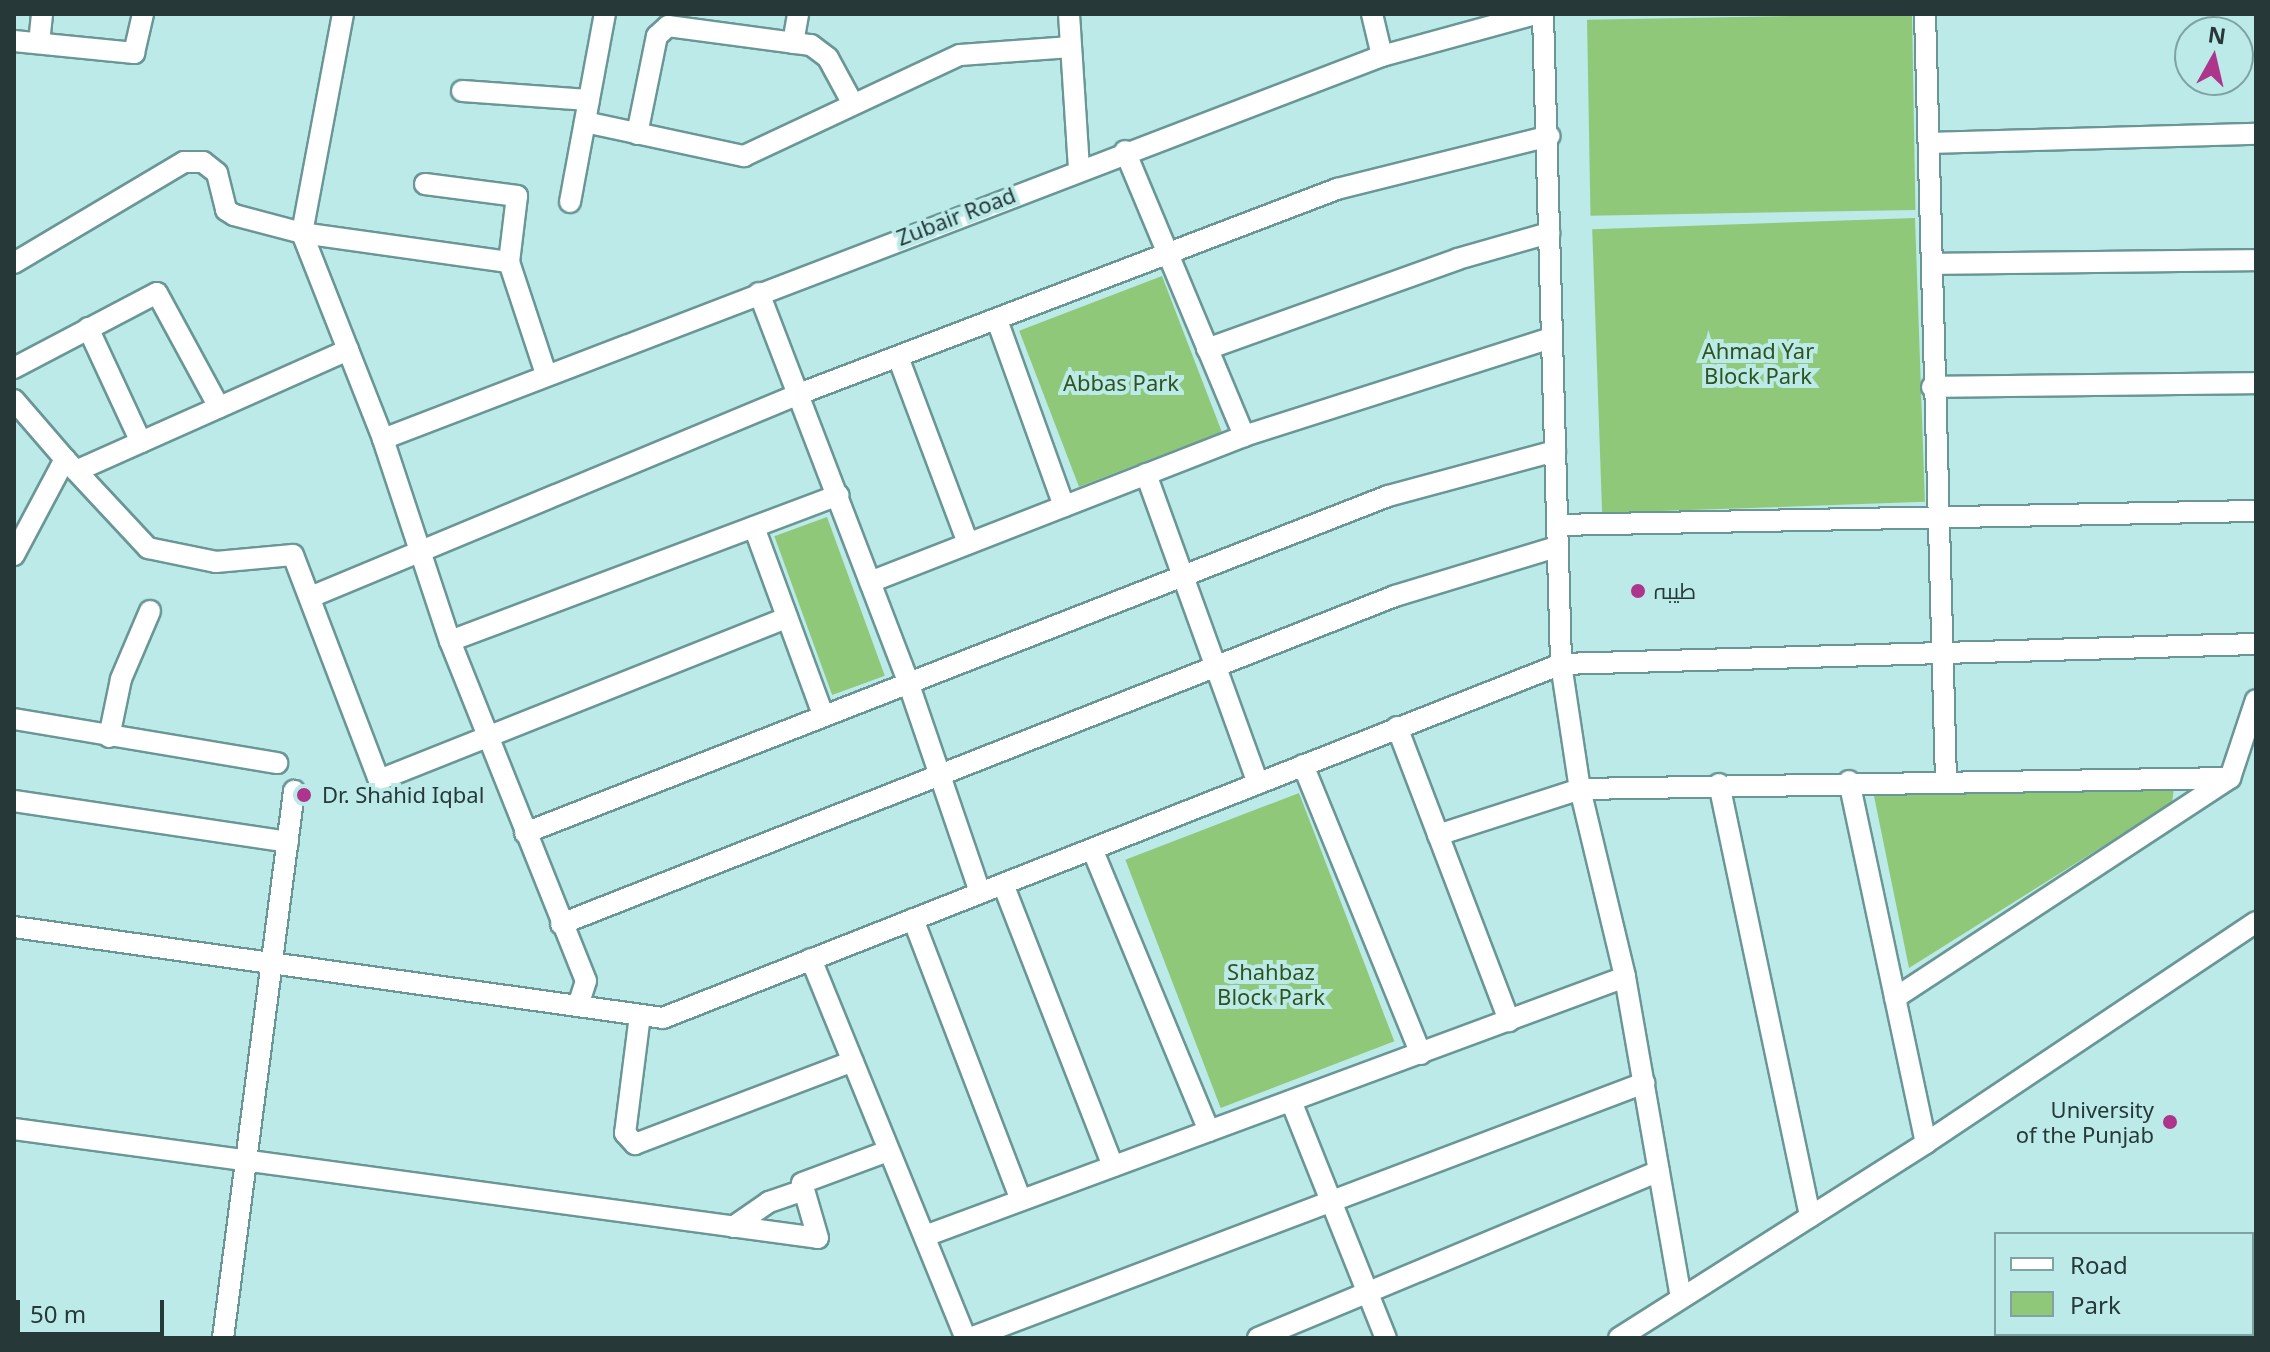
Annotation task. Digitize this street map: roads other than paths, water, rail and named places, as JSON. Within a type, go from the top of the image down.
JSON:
[{"type":"street","points":[[39,43],[42,14]]},
{"type":"street","points":[[14,41],[134,53],[143,14]]},
{"type":"street","points":[[343,14],[302,233],[383,439],[450,641],[586,981],[578,1006]]},
{"type":"street","points":[[570,202],[605,14]]},
{"type":"street","points":[[793,43],[798,14]]},
{"type":"street","points":[[1069,14],[1079,169]]},
{"type":"street","points":[[1372,14],[1382,56]]},
{"type":"street","name":"Zubair Road","points":[[383,439],[1125,151],[1382,56],[1536,14]]},
{"type":"street","points":[[1543,14],[1549,136],[1551,338],[1561,664],[1580,789],[1625,977],[1681,1297]]},
{"type":"street","points":[[1925,14],[1933,264],[1932,387],[1944,651],[1946,780]]},
{"type":"street","points":[[637,134],[661,29],[793,43],[821,49],[853,104]]},
{"type":"street","points":[[585,122],[744,156],[960,55],[1071,47]]},
{"type":"street","points":[[462,91],[589,100]]},
{"type":"street","points":[[1929,143],[2256,134]]},
{"type":"street","points":[[313,596],[419,549],[799,394],[1169,256],[1337,189],[1549,136]]},
{"type":"street","points":[[1125,151],[1244,436]]},
{"type":"street","points":[[14,263],[184,162],[203,162],[217,173],[226,210],[234,215],[302,233],[509,262]]},
{"type":"street","points":[[425,184],[517,196],[509,262],[546,374]]},
{"type":"street","points":[[1207,349],[1458,259],[1549,233]]},
{"type":"street","points":[[1933,264],[2256,260]]},
{"type":"street","points":[[759,293],[908,682],[980,892]]},
{"type":"street","points":[[14,368],[152,294],[162,294],[219,407]]},
{"type":"street","points":[[997,320],[1064,506]]},
{"type":"street","points":[[88,328],[141,442]]},
{"type":"street","points":[[870,582],[1244,436],[1551,338]]},
{"type":"street","points":[[14,555],[70,465],[141,442],[348,350]]},
{"type":"street","points":[[898,357],[968,543]]},
{"type":"street","points":[[1932,387],[2256,383]]},
{"type":"street","points":[[14,400],[148,548],[216,562],[293,555],[313,596],[379,780],[787,618]]},
{"type":"street","points":[[525,833],[1388,496],[1555,451]]},
{"type":"street","points":[[1146,474],[1258,783]]},
{"type":"street","points":[[450,641],[838,495]]},
{"type":"street","points":[[1557,525],[2256,511]]},
{"type":"street","points":[[754,527],[823,715]]},
{"type":"street","points":[[561,924],[941,778],[1395,596],[1556,547]]},
{"type":"street","points":[[109,737],[121,679],[150,611]]},
{"type":"street","points":[[14,927],[663,1018],[1561,664],[2256,644]]},
{"type":"street","points":[[1895,998],[2230,778],[2256,700]]},
{"type":"street","points":[[14,719],[277,763]]},
{"type":"street","points":[[1397,727],[1509,1021]]},
{"type":"street","points":[[1303,765],[1421,1054]]},
{"type":"street","points":[[1438,835],[1580,789],[1849,781],[2230,778]]},
{"type":"street","points":[[1849,781],[1926,1143]]},
{"type":"street","points":[[1719,784],[1810,1217]]},
{"type":"street","points":[[223,1338],[294,791]]},
{"type":"street","points":[[14,801],[288,842]]},
{"type":"street","points":[[1093,851],[1209,1131]]},
{"type":"street","points":[[1003,884],[1113,1166]]},
{"type":"street","points":[[913,919],[1021,1200]]},
{"type":"street","points":[[1619,1338],[1926,1143],[2256,922]]},
{"type":"street","points":[[811,959],[968,1338],[1644,1083]]},
{"type":"street","points":[[925,1236],[1625,977]]},
{"type":"street","points":[[640,1015],[625,1133],[635,1144],[853,1061]]},
{"type":"street","points":[[1291,1101],[1386,1338]]},
{"type":"street","points":[[14,1129],[818,1238],[801,1191]]},
{"type":"street","points":[[733,1227],[769,1202],[801,1191],[808,1178],[888,1151]]},
{"type":"street","points":[[1258,1338],[1659,1171]]},
{"type":"place","name":"طیبہ","points":[[1638,591]]},
{"type":"place","name":"Dr. Shahid Iqbal","points":[[304,795]]},
{"type":"place","name":"University of the Punjab","points":[[2170,1122]]},
{"type":"park label","name":"Ahmad Yar Block Park","points":[[1758,362]]},
{"type":"park label","name":"Abbas Park","points":[[1121,383]]},
{"type":"park label","name":"Shahbaz Block Park","points":[[1271,984]]}]
